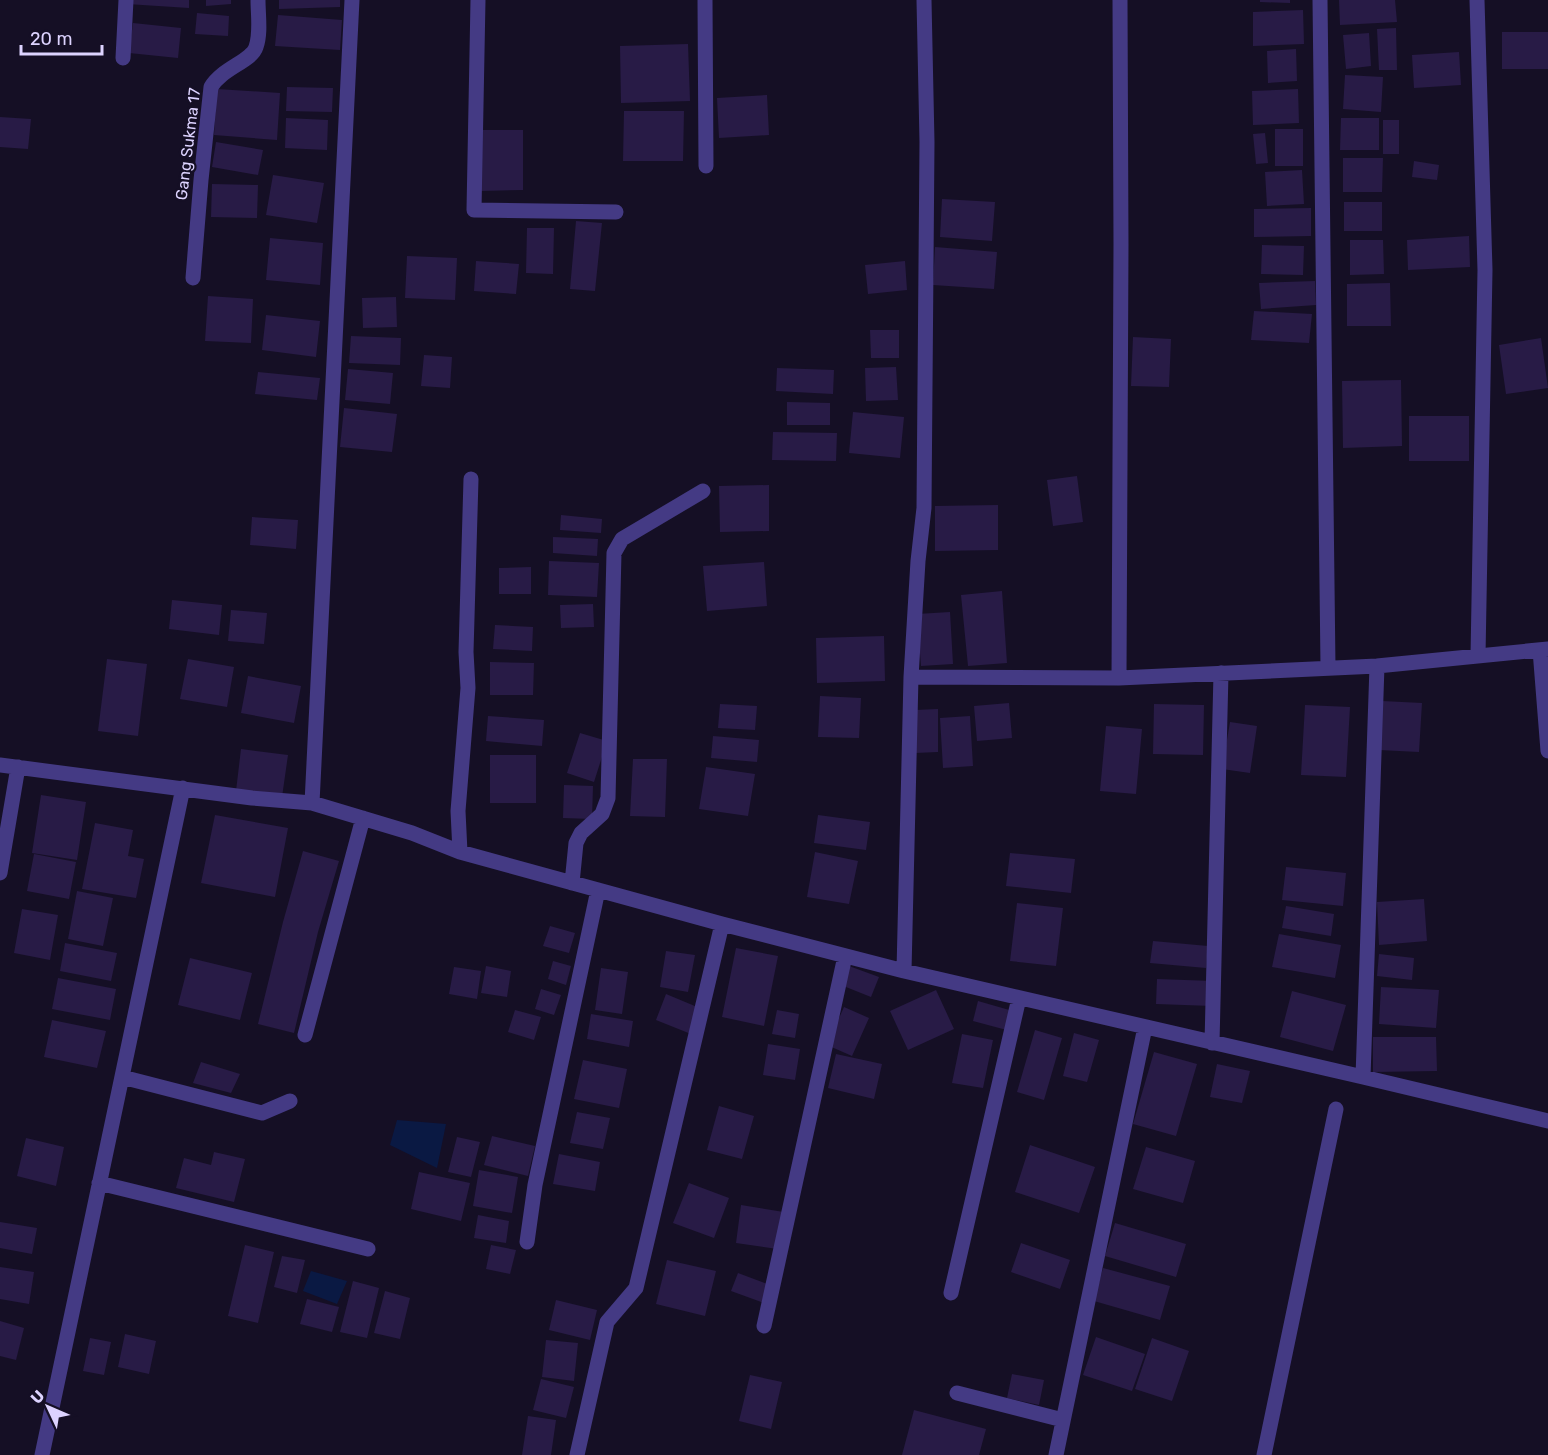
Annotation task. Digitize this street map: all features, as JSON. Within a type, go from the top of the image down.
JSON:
[{"type":"street","points":[[123,58],[126,0]]},
{"type":"street","name":"Gang Sukma 17","points":[[193,278],[211,87],[217,78],[246,59],[256,47],[258,0]]},
{"type":"street","points":[[312,803],[352,0]]},
{"type":"street","points":[[478,0],[474,210],[616,212]]},
{"type":"street","points":[[705,0],[706,166]]},
{"type":"street","points":[[904,971],[911,677],[918,561],[924,508],[927,142],[924,0]]},
{"type":"street","points":[[1119,678],[1120,0]]},
{"type":"street","points":[[1320,0],[1328,667]]},
{"type":"street","points":[[1477,0],[1485,270],[1479,656]]},
{"type":"street","points":[[460,852],[458,811],[468,688],[471,479]]},
{"type":"street","points":[[572,883],[576,843],[581,833],[602,814],[608,798],[614,553],[622,539],[703,491]]},
{"type":"street","points":[[911,677],[1119,678],[1377,666],[1544,649],[1548,751]]},
{"type":"street","points":[[1363,1077],[1377,666]]},
{"type":"street","points":[[1212,1043],[1221,673]]},
{"type":"street","points":[[0,765],[252,798],[312,803],[412,833],[460,852],[845,956],[1145,1028],[1547,1118]]},
{"type":"street","points":[[0,873],[18,767]]},
{"type":"street","points":[[42,1455],[183,788]]},
{"type":"street","points":[[305,1035],[363,818]]},
{"type":"street","points":[[527,1242],[535,1185],[598,890]]},
{"type":"street","points":[[577,1455],[607,1322],[636,1288],[723,924]]},
{"type":"street","points":[[764,1326],[845,956]]},
{"type":"street","points":[[951,1293],[1019,998]]},
{"type":"street","points":[[1056,1455],[1145,1028]]},
{"type":"street","points":[[122,1077],[262,1113],[290,1101]]},
{"type":"street","points":[[1264,1455],[1336,1109]]},
{"type":"street","points":[[99,1183],[369,1249]]},
{"type":"street","points":[[957,1393],[1063,1420]]},
{"type":"water","points":[[397,1120],[446,1124],[437,1168],[390,1145]]},
{"type":"water","points":[[311,1271],[347,1281],[337,1304],[303,1291]]},
{"type":"building","points":[[128,0],[189,0],[189,8],[127,4]]},
{"type":"building","points":[[206,0],[231,0],[231,4],[206,6]]},
{"type":"building","points":[[279,0],[340,0],[340,7],[279,9]]},
{"type":"building","points":[[1260,0],[1290,0],[1290,3],[1260,2]]},
{"type":"building","points":[[1339,0],[1395,0],[1397,22],[1340,25]]},
{"type":"building","points":[[1303,10],[1304,44],[1253,46],[1253,12]]},
{"type":"building","points":[[197,13],[229,16],[228,36],[195,34]]},
{"type":"building","points":[[278,15],[342,20],[340,50],[275,46]]},
{"type":"building","points":[[133,23],[181,28],[178,58],[129,53]]},
{"type":"building","points":[[1396,28],[1397,70],[1379,70],[1377,29]]},
{"type":"building","points":[[1502,32],[1548,32],[1548,69],[1502,69]]},
{"type":"building","points":[[1369,33],[1371,66],[1346,69],[1343,35]]},
{"type":"building","points":[[688,44],[690,101],[621,103],[620,46]]},
{"type":"building","points":[[1296,49],[1297,81],[1268,83],[1267,51]]},
{"type":"building","points":[[1459,52],[1461,85],[1414,88],[1412,55]]},
{"type":"building","points":[[1345,75],[1383,77],[1381,112],[1343,109]]},
{"type":"building","points":[[287,87],[333,88],[332,112],[286,111]]},
{"type":"building","points":[[217,89],[280,93],[277,140],[214,135]]},
{"type":"building","points":[[1298,89],[1299,123],[1253,125],[1252,91]]},
{"type":"building","points":[[767,95],[769,135],[719,138],[717,98]]},
{"type":"building","points":[[624,111],[684,111],[683,161],[623,161]]},
{"type":"building","points":[[0,117],[31,119],[28,149],[0,147]]},
{"type":"building","points":[[286,118],[328,120],[327,150],[285,148]]},
{"type":"building","points":[[1341,118],[1379,118],[1379,150],[1340,150]]},
{"type":"building","points":[[1383,120],[1399,120],[1399,154],[1383,154]]},
{"type":"building","points":[[1275,129],[1303,129],[1303,166],[1275,166]]},
{"type":"building","points":[[481,130],[523,130],[523,190],[480,191]]},
{"type":"building","points":[[1265,133],[1268,163],[1256,164],[1253,134]]},
{"type":"building","points":[[216,142],[263,150],[258,175],[212,167]]},
{"type":"building","points":[[1343,158],[1383,158],[1382,192],[1343,192]]},
{"type":"building","points":[[1414,161],[1439,165],[1437,180],[1412,177]]},
{"type":"building","points":[[1302,170],[1304,204],[1267,206],[1265,172]]},
{"type":"building","points":[[273,175],[324,183],[317,223],[266,215]]},
{"type":"building","points":[[212,184],[258,185],[257,218],[211,217]]},
{"type":"building","points":[[942,199],[995,202],[992,241],[940,237]]},
{"type":"building","points":[[1344,202],[1382,202],[1382,231],[1344,231]]},
{"type":"building","points":[[1311,208],[1311,236],[1254,237],[1254,209]]},
{"type":"building","points":[[576,221],[602,223],[595,291],[570,289]]},
{"type":"building","points":[[527,228],[554,228],[553,274],[526,273]]},
{"type":"building","points":[[1469,236],[1470,267],[1408,270],[1407,240]]},
{"type":"building","points":[[270,238],[323,243],[320,285],[266,280]]},
{"type":"building","points":[[1350,240],[1383,240],[1384,274],[1350,275]]},
{"type":"building","points":[[1262,245],[1304,246],[1303,275],[1261,274]]},
{"type":"building","points":[[935,247],[997,252],[994,289],[933,285]]},
{"type":"building","points":[[407,256],[457,258],[455,300],[405,298]]},
{"type":"building","points":[[476,261],[519,264],[516,294],[474,291]]},
{"type":"building","points":[[905,261],[907,290],[868,294],[865,265]]},
{"type":"building","points":[[1315,281],[1316,305],[1261,309],[1259,283]]},
{"type":"building","points":[[1390,283],[1391,326],[1347,326],[1347,284]]},
{"type":"building","points":[[208,296],[253,299],[251,343],[205,341]]},
{"type":"building","points":[[396,297],[397,327],[363,328],[362,298]]},
{"type":"building","points":[[1254,311],[1312,314],[1309,343],[1251,340]]},
{"type":"building","points":[[266,315],[320,321],[316,357],[262,350]]},
{"type":"building","points":[[870,330],[899,330],[899,358],[871,358]]},
{"type":"building","points":[[351,336],[401,338],[400,365],[349,363]]},
{"type":"building","points":[[1133,337],[1171,339],[1169,387],[1131,386]]},
{"type":"building","points":[[1541,338],[1548,388],[1506,394],[1499,345]]},
{"type":"building","points":[[424,355],[452,357],[450,388],[421,386]]},
{"type":"building","points":[[896,367],[898,400],[866,401],[865,368]]},
{"type":"building","points":[[777,368],[834,370],[833,394],[776,391]]},
{"type":"building","points":[[348,369],[393,373],[390,404],[345,400]]},
{"type":"building","points":[[258,372],[320,378],[317,400],[255,394]]},
{"type":"building","points":[[1401,380],[1402,446],[1343,448],[1342,381]]},
{"type":"building","points":[[787,402],[830,403],[830,425],[787,425]]},
{"type":"building","points":[[344,408],[397,414],[392,452],[340,447]]},
{"type":"building","points":[[853,412],[904,417],[900,458],[849,453]]},
{"type":"building","points":[[1409,416],[1469,416],[1469,461],[1409,461]]},
{"type":"building","points":[[773,432],[837,433],[836,461],[772,460]]},
{"type":"building","points":[[1077,476],[1083,522],[1053,526],[1047,480]]},
{"type":"building","points":[[769,485],[769,531],[720,532],[719,486]]},
{"type":"building","points":[[998,505],[998,550],[935,551],[935,506]]},
{"type":"building","points":[[561,515],[602,519],[601,533],[560,530]]},
{"type":"building","points":[[252,517],[298,520],[296,549],[250,545]]},
{"type":"building","points":[[553,537],[598,539],[597,556],[553,553]]},
{"type":"building","points":[[549,561],[599,563],[597,597],[548,595]]},
{"type":"building","points":[[764,562],[767,606],[707,611],[703,566]]},
{"type":"building","points":[[531,567],[531,594],[499,594],[499,568]]},
{"type":"building","points":[[1002,591],[1007,663],[968,666],[961,595]]},
{"type":"building","points":[[172,600],[222,605],[219,635],[169,629]]},
{"type":"building","points":[[593,604],[594,627],[561,628],[560,605]]},
{"type":"building","points":[[231,610],[267,613],[264,644],[228,641]]},
{"type":"building","points":[[950,612],[953,664],[921,666],[917,614]]},
{"type":"building","points":[[495,625],[533,627],[532,651],[493,649]]},
{"type":"building","points":[[884,636],[885,681],[817,683],[816,638]]},
{"type":"building","points":[[107,659],[147,664],[138,736],[98,731]]},
{"type":"building","points":[[188,659],[234,667],[227,707],[180,699]]},
{"type":"building","points":[[490,662],[534,663],[533,695],[490,695]]},
{"type":"building","points":[[248,676],[301,686],[294,723],[241,713]]},
{"type":"building","points":[[820,696],[861,698],[859,738],[818,737]]},
{"type":"building","points":[[1382,701],[1422,703],[1419,752],[1379,750]]},
{"type":"building","points":[[1009,703],[1012,738],[977,741],[974,706]]},
{"type":"building","points":[[720,704],[757,706],[755,730],[718,728]]},
{"type":"building","points":[[1154,704],[1204,705],[1203,755],[1153,754]]},
{"type":"building","points":[[1305,705],[1350,707],[1346,777],[1301,775]]},
{"type":"building","points":[[938,709],[938,752],[915,753],[915,710]]},
{"type":"building","points":[[488,716],[544,720],[542,746],[486,741]]},
{"type":"building","points":[[970,716],[973,766],[943,768],[940,718]]},
{"type":"building","points":[[1230,722],[1257,726],[1250,773],[1222,769]]},
{"type":"building","points":[[1106,726],[1142,729],[1136,794],[1100,791]]},
{"type":"building","points":[[580,733],[607,741],[594,782],[567,773]]},
{"type":"building","points":[[713,736],[759,740],[757,762],[711,758]]},
{"type":"building","points":[[241,749],[288,755],[282,797],[236,791]]},
{"type":"building","points":[[490,755],[536,755],[536,803],[490,803]]},
{"type":"building","points":[[633,759],[667,759],[665,817],[630,816]]},
{"type":"building","points":[[706,767],[755,774],[748,816],[699,809]]},
{"type":"building","points":[[564,785],[593,786],[592,819],[563,818]]},
{"type":"building","points":[[41,795],[86,802],[77,860],[32,853]]},
{"type":"building","points":[[215,815],[288,828],[275,897],[201,883]]},
{"type":"building","points":[[818,815],[870,822],[866,850],[814,843]]},
{"type":"building","points":[[95,823],[133,830],[128,856],[144,859],[136,898],[82,889]]},
{"type":"building","points":[[303,851],[339,861],[318,932],[294,1033],[258,1024]]},
{"type":"building","points":[[815,852],[858,861],[849,904],[807,897]]},
{"type":"building","points":[[1010,853],[1075,859],[1071,893],[1006,886]]},
{"type":"building","points":[[34,854],[76,862],[69,899],[27,891]]},
{"type":"building","points":[[1286,867],[1346,873],[1343,906],[1282,900]]},
{"type":"building","points":[[77,891],[113,898],[103,946],[68,939]]},
{"type":"building","points":[[1424,899],[1427,941],[1379,945],[1377,902]]},
{"type":"building","points":[[1017,903],[1063,908],[1056,966],[1010,961]]},
{"type":"building","points":[[1286,906],[1334,914],[1331,936],[1282,928]]},
{"type":"building","points":[[22,909],[58,915],[50,960],[14,953]]},
{"type":"building","points":[[550,926],[575,933],[569,953],[543,946]]},
{"type":"building","points":[[1279,934],[1341,945],[1335,978],[1272,967]]},
{"type":"building","points":[[1153,941],[1208,946],[1206,968],[1150,963]]},
{"type":"building","points":[[65,943],[117,953],[111,981],[60,971]]},
{"type":"building","points":[[736,948],[778,956],[764,1026],[722,1017]]},
{"type":"building","points":[[666,951],[695,955],[688,992],[660,987]]},
{"type":"building","points":[[1379,954],[1414,958],[1412,980],[1377,976]]},
{"type":"building","points":[[190,958],[252,973],[240,1020],[178,1005]]},
{"type":"building","points":[[553,961],[571,966],[566,985],[548,979]]},
{"type":"building","points":[[486,966],[511,971],[507,997],[481,993]]},
{"type":"building","points":[[849,966],[879,977],[871,997],[841,985]]},
{"type":"building","points":[[454,967],[481,971],[477,999],[449,994]]},
{"type":"building","points":[[601,968],[628,972],[622,1014],[595,1010]]},
{"type":"building","points":[[58,978],[116,989],[110,1020],[52,1009]]},
{"type":"building","points":[[1157,979],[1213,981],[1212,1006],[1156,1004]]},
{"type":"building","points":[[1381,987],[1439,990],[1436,1028],[1379,1024]]},
{"type":"building","points":[[541,989],[561,995],[554,1015],[535,1009]]},
{"type":"building","points":[[936,990],[954,1029],[908,1050],[890,1011]]},
{"type":"building","points":[[1292,991],[1346,1005],[1333,1051],[1280,1037]]},
{"type":"building","points":[[666,994],[702,1009],[691,1034],[656,1020]]},
{"type":"building","points":[[978,1001],[1020,1013],[1014,1032],[973,1021]]},
{"type":"building","points":[[844,1007],[869,1018],[852,1056],[827,1045]]},
{"type":"building","points":[[515,1010],[541,1017],[534,1040],[508,1032]]},
{"type":"building","points":[[777,1010],[799,1014],[795,1038],[772,1034]]},
{"type":"building","points":[[591,1014],[633,1021],[629,1047],[587,1039]]},
{"type":"building","points":[[52,1020],[106,1031],[97,1068],[44,1057]]},
{"type":"building","points":[[1035,1030],[1062,1038],[1044,1100],[1017,1092]]},
{"type":"building","points":[[1074,1033],[1099,1040],[1087,1082],[1063,1076]]},
{"type":"building","points":[[962,1034],[993,1040],[983,1088],[952,1083]]},
{"type":"building","points":[[1373,1037],[1436,1037],[1437,1071],[1373,1072]]},
{"type":"building","points":[[768,1044],[800,1049],[795,1080],[763,1075]]},
{"type":"building","points":[[1154,1052],[1197,1064],[1176,1136],[1133,1124]]},
{"type":"building","points":[[836,1054],[882,1064],[874,1099],[828,1088]]},
{"type":"building","points":[[583,1060],[627,1069],[619,1108],[574,1099]]},
{"type":"building","points":[[201,1062],[240,1074],[231,1093],[193,1083]]},
{"type":"building","points":[[1217,1064],[1250,1071],[1242,1103],[1210,1097]]},
{"type":"building","points":[[719,1106],[754,1116],[742,1159],[707,1150]]},
{"type":"building","points":[[577,1112],[610,1118],[603,1149],[570,1143]]},
{"type":"building","points":[[492,1136],[535,1146],[528,1176],[484,1165]]},
{"type":"building","points":[[457,1137],[480,1142],[471,1177],[448,1172]]},
{"type":"building","points":[[26,1138],[64,1147],[56,1186],[17,1176]]},
{"type":"building","points":[[1030,1145],[1095,1167],[1079,1213],[1015,1192]]},
{"type":"building","points":[[1146,1147],[1195,1161],[1183,1203],[1133,1189]]},
{"type":"building","points":[[214,1152],[245,1159],[234,1202],[176,1188],[184,1158],[211,1165]]},
{"type":"building","points":[[559,1154],[600,1162],[595,1191],[553,1184]]},
{"type":"building","points":[[479,1170],[518,1177],[512,1213],[473,1206]]},
{"type":"building","points":[[419,1172],[470,1183],[461,1221],[411,1209]]},
{"type":"building","points":[[689,1183],[729,1198],[714,1238],[673,1223]]},
{"type":"building","points":[[741,1205],[790,1213],[784,1250],[736,1243]]},
{"type":"building","points":[[478,1215],[509,1221],[506,1243],[474,1238]]},
{"type":"building","points":[[0,1222],[37,1228],[32,1254],[0,1248]]},
{"type":"building","points":[[1115,1223],[1186,1244],[1176,1277],[1105,1256]]},
{"type":"building","points":[[1021,1243],[1070,1260],[1060,1289],[1011,1272]]},
{"type":"building","points":[[245,1245],[274,1252],[258,1323],[228,1316]]},
{"type":"building","points":[[491,1245],[516,1250],[510,1274],[486,1269]]},
{"type":"building","points":[[282,1256],[305,1260],[297,1293],[274,1287]]},
{"type":"building","points":[[667,1260],[716,1271],[705,1316],[656,1304]]},
{"type":"building","points":[[0,1267],[34,1272],[29,1304],[0,1299]]},
{"type":"building","points":[[1103,1268],[1170,1286],[1160,1320],[1094,1301]]},
{"type":"building","points":[[738,1273],[770,1285],[764,1303],[731,1291]]},
{"type":"building","points":[[353,1281],[379,1288],[367,1338],[340,1332]]},
{"type":"building","points":[[385,1291],[410,1298],[400,1339],[374,1333]]},
{"type":"building","points":[[307,1299],[339,1307],[332,1332],[300,1324]]},
{"type":"building","points":[[556,1300],[597,1310],[590,1340],[549,1330]]},
{"type":"building","points":[[0,1321],[24,1328],[16,1360],[0,1356]]},
{"type":"building","points":[[125,1334],[156,1341],[149,1374],[118,1367]]},
{"type":"building","points":[[1096,1337],[1145,1354],[1132,1391],[1083,1375]]},
{"type":"building","points":[[90,1338],[111,1342],[104,1375],[83,1371]]},
{"type":"building","points":[[1152,1338],[1189,1351],[1172,1401],[1135,1389]]},
{"type":"building","points":[[546,1340],[578,1343],[574,1381],[542,1377]]},
{"type":"building","points":[[1012,1374],[1044,1380],[1039,1405],[1007,1398]]},
{"type":"building","points":[[750,1375],[782,1382],[771,1429],[739,1421]]},
{"type":"building","points":[[541,1379],[574,1387],[566,1418],[533,1410]]},
{"type":"building","points":[[914,1410],[986,1429],[979,1455],[902,1455]]},
{"type":"building","points":[[528,1416],[556,1420],[551,1455],[522,1455]]}]
